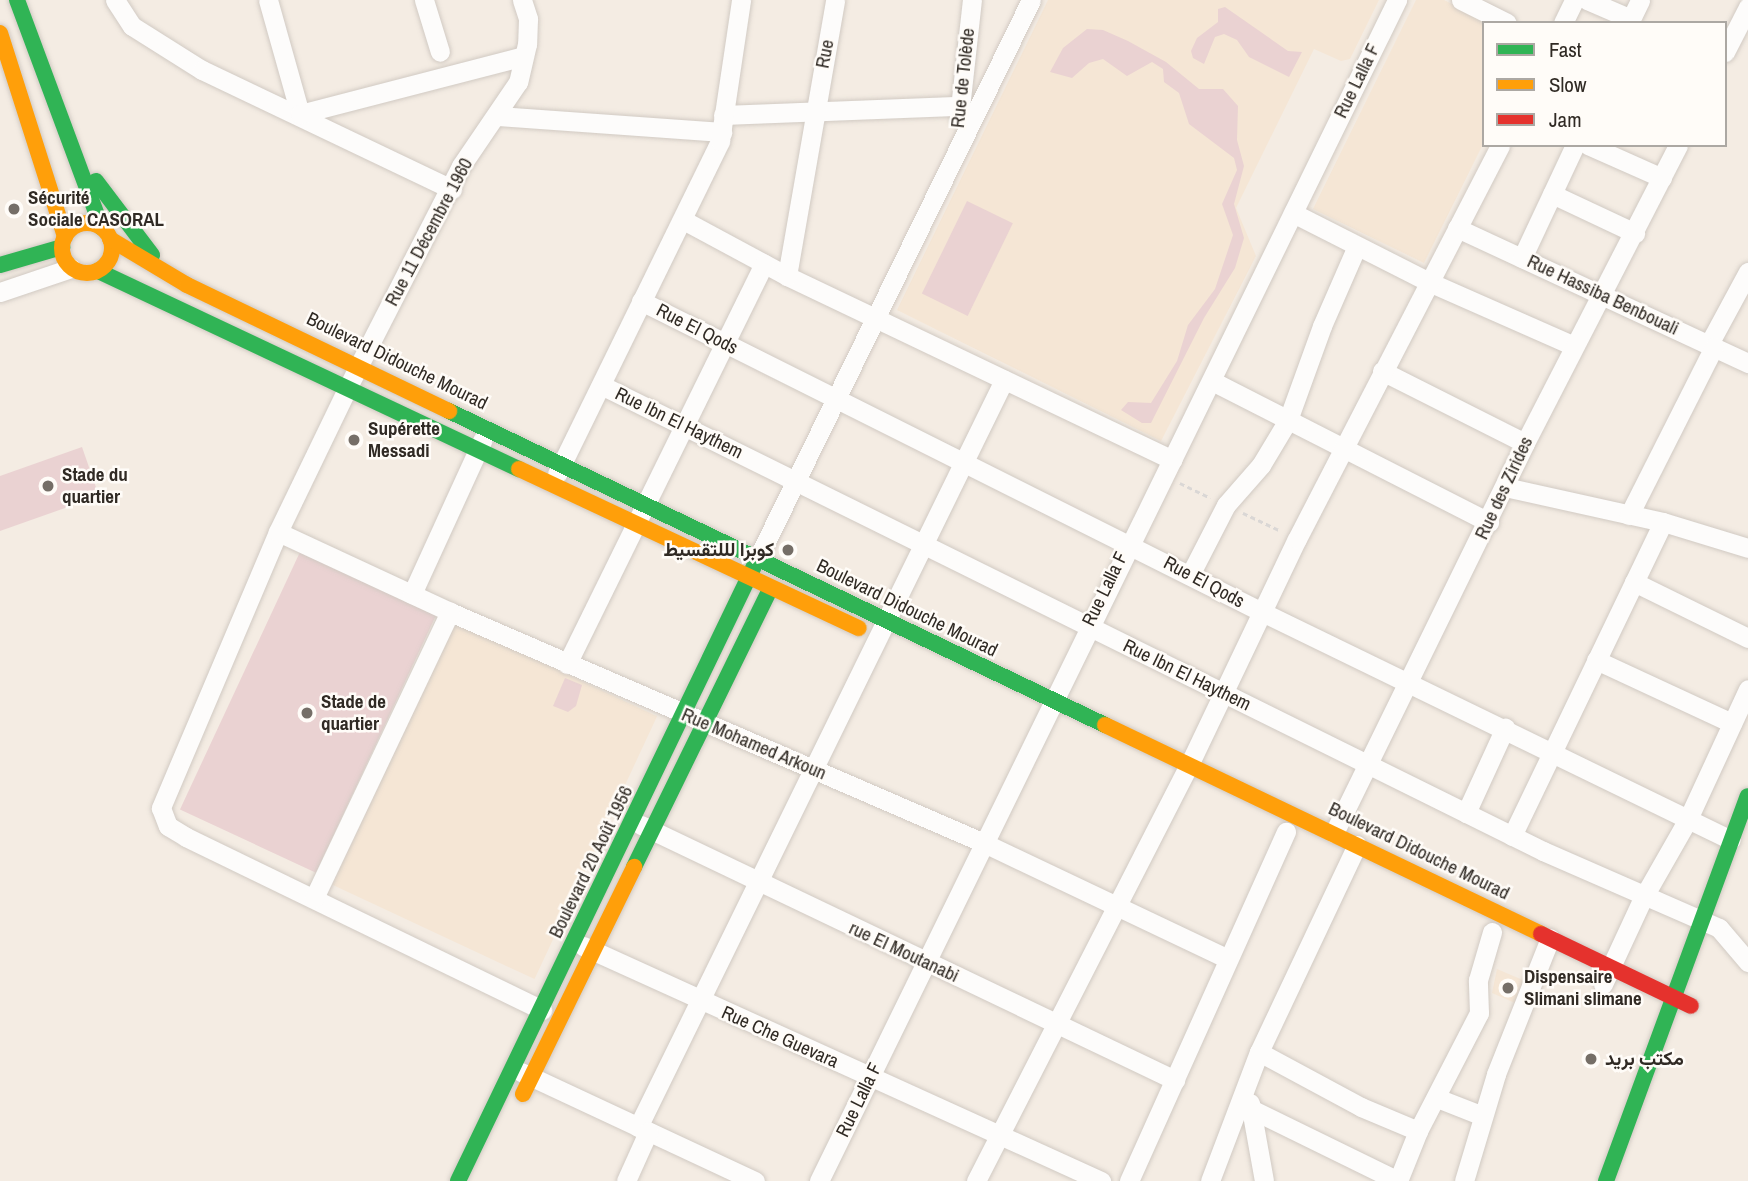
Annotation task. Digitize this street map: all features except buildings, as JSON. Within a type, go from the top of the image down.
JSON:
[{"type":"main road","points":[[0,33],[71,268],[84,273],[98,271],[111,254],[106,234],[68,143],[17,0]]},
{"type":"main road","points":[[68,143],[122,219],[173,277]]},
{"type":"main road","points":[[0,265],[63,242],[82,224],[106,234]]},
{"type":"main road","name":"Boulevard Didouche Mourad","points":[[106,234],[173,277],[646,504],[757,560],[885,634]]},
{"type":"main road","name":"Boulevard Didouche Mourad","points":[[98,271],[479,448],[749,580],[885,634],[1047,708],[1177,775],[1334,834],[1353,853],[1408,890]]},
{"type":"main road","name":"Boulevard 20 Août 1956","points":[[514,1112],[542,1010],[686,715],[757,560]]},
{"type":"main road","name":"Boulevard 20 Août 1956","points":[[458,1181],[594,952],[770,589]]},
{"type":"main road","name":"Boulevard Didouche Mourad","points":[[996,692],[1047,708],[1177,775]]},
{"type":"main road","points":[[1710,954],[1731,839],[1748,796]]},
{"type":"main road","name":"Boulevard Didouche Mourad","points":[[1292,835],[1353,853],[1544,952],[1601,977],[1685,1023],[1694,1000],[1673,998],[1601,977]]},
{"type":"main road","points":[[1606,1181],[1673,998],[1715,921]]},
{"type":"street","points":[[116,0],[132,26],[152,42],[202,70],[300,114],[452,189]]},
{"type":"street","points":[[268,0],[300,114]]},
{"type":"street","points":[[424,0],[440,52]]},
{"type":"street","name":"Rue 11 Décembre 1960","points":[[522,0],[528,19],[518,82],[498,116],[461,166],[452,189],[348,387],[278,532],[160,808],[168,826],[186,837],[542,1010]]},
{"type":"street","points":[[718,126],[727,0]]},
{"type":"street","points":[[552,483],[641,301],[685,221],[708,167],[741,0]]},
{"type":"street","name":"Rue","points":[[787,276],[835,0]]},
{"type":"street","name":"Rue de Tolède","points":[[956,155],[972,0]]},
{"type":"street","points":[[757,560],[834,396],[875,319],[1031,0]]},
{"type":"street","name":"Rue Lalla F","points":[[819,1181],[1047,708],[1212,381],[1397,0]]},
{"type":"street","points":[[1461,0],[1503,21]]},
{"type":"street","points":[[1564,21],[1574,0]]},
{"type":"street","points":[[1587,0],[1630,21],[1640,0]]},
{"type":"street","points":[[1727,48],[1748,8]]},
{"type":"street","points":[[300,114],[524,56]]},
{"type":"street","points":[[498,116],[616,128],[718,126],[815,109],[961,106]]},
{"type":"street","points":[[976,1181],[1116,904],[1177,775],[1222,693],[1382,371],[1499,147]]},
{"type":"street","points":[[1522,258],[1574,147]]},
{"type":"street","points":[[1592,147],[1662,178]]},
{"type":"street","name":"Rue des Zirides","points":[[1334,834],[1489,523],[1525,443],[1677,147]]},
{"type":"street","points":[[1552,194],[1635,233]]},
{"type":"street","points":[[1293,214],[1429,282],[1574,346]]},
{"type":"street","points":[[685,221],[787,276],[1172,460]]},
{"type":"street","name":"Rue Hassiba Benbouali","points":[[1457,228],[1603,293],[1748,363]]},
{"type":"street","points":[[1190,575],[1226,505],[1261,465],[1288,421],[1305,384],[1322,326],[1357,246]]},
{"type":"street","points":[[567,664],[764,264]]},
{"type":"street","points":[[0,292],[71,268]]},
{"type":"street","points":[[1629,515],[1748,272]]},
{"type":"street","name":"Rue El Qods","points":[[641,301],[1129,541],[1262,612],[1411,681],[1731,839]]},
{"type":"street","points":[[1382,371],[1525,443]]},
{"type":"street","points":[[626,1181],[643,1129],[696,1000],[885,634],[923,545],[1004,380]]},
{"type":"street","points":[[1212,381],[1489,523]]},
{"type":"street","name":"Rue Ibn El Haythem","points":[[601,385],[1222,693],[1368,762],[1512,836],[1643,898],[1715,921]]},
{"type":"street","points":[[412,594],[488,429]]},
{"type":"street","points":[[1505,487],[1663,522],[1748,548]]},
{"type":"street","points":[[1512,836],[1663,522]]},
{"type":"street","name":"Rue Mohamed Arkoun","points":[[278,532],[567,664],[984,843],[1228,959]]},
{"type":"street","points":[[1634,582],[1748,638]]},
{"type":"street","points":[[314,898],[450,612]]},
{"type":"street","points":[[1596,660],[1732,723]]},
{"type":"street","points":[[1601,977],[1688,819],[1748,689]]},
{"type":"street","points":[[1466,813],[1505,728]]},
{"type":"street","name":"rue El Moutanabi","points":[[634,821],[758,884],[927,961],[1175,1080]]},
{"type":"street","points":[[1129,1181],[1228,959],[1292,835]]},
{"type":"street","points":[[1210,1181],[1259,1052],[1353,853]]},
{"type":"street","points":[[1715,921],[1748,962]]},
{"type":"street","points":[[1251,1109],[1398,1181],[1418,1131],[1479,1013],[1478,980],[1493,932]]},
{"type":"street","name":"Rue Che Guevara","points":[[575,942],[696,1000],[999,1133],[1101,1181]]},
{"type":"street","points":[[1464,1181],[1483,1116],[1544,952]]},
{"type":"street","points":[[1259,1052],[1362,1107],[1418,1131]]},
{"type":"street","points":[[523,1073],[755,1181]]},
{"type":"street","points":[[1246,1087],[1264,1181]]},
{"type":"street","points":[[1437,1098],[1483,1116]]},
{"type":"shaded area","points":[[1048,0],[1379,0],[1350,59],[1341,61],[1314,49],[1236,208],[1256,256],[1161,441],[897,310]]},
{"type":"shaded area","points":[[1416,0],[1444,0],[1486,21],[1482,21],[1482,146],[1424,263],[1313,209]]},
{"type":"shaded area","points":[[1225,7],[1288,51],[1302,52],[1289,77],[1249,57],[1237,40],[1224,34],[1215,37],[1204,64],[1193,58],[1191,51],[1197,38],[1218,22],[1218,9]]},
{"type":"shaded area","points":[[1087,29],[1103,30],[1128,41],[1166,62],[1199,89],[1223,89],[1238,106],[1237,140],[1244,166],[1234,204],[1244,238],[1235,268],[1204,318],[1151,423],[1142,423],[1121,410],[1128,402],[1151,403],[1177,361],[1188,325],[1215,289],[1233,235],[1222,204],[1237,170],[1234,158],[1189,124],[1179,93],[1164,82],[1163,69],[1152,62],[1127,76],[1103,59],[1089,63],[1072,78],[1050,72],[1063,48]]},
{"type":"shaded area","points":[[967,201],[1013,223],[968,316],[922,294]]},
{"type":"shaded area","name":"Stade du quartier","points":[[82,447],[99,496],[0,531],[0,476]]},
{"type":"shaded area","name":"Stade de quartier","points":[[300,552],[436,615],[316,873],[180,809]]},
{"type":"shaded area","points":[[455,622],[657,716],[535,979],[332,885]]},
{"type":"shaded area","points":[[565,678],[582,685],[576,706],[568,712],[553,706]]},
{"type":"shaded area","name":"Dispensaire Slimani slimane","points":[[1497,969],[1525,981],[1515,1003],[1492,993]]},
{"type":"traffic: fast","points":[[17,0],[102,228]]},
{"type":"traffic: fast","points":[[96,181],[152,255]]},
{"type":"traffic: fast","points":[[0,265],[62,247]]},
{"type":"traffic: fast","points":[[98,271],[519,469]]},
{"type":"traffic: fast","points":[[449,411],[1105,725]]},
{"type":"traffic: fast","points":[[458,1181],[756,562]]},
{"type":"traffic: fast","points":[[634,867],[770,589]]},
{"type":"traffic: fast","points":[[1606,1181],[1748,796]]},
{"type":"traffic: slow","points":[[0,33],[65,237]]},
{"type":"traffic: slow","points":[[87,223],[105,230],[112,248],[105,266],[87,273],[69,266],[62,248],[69,230],[87,223]]},
{"type":"traffic: slow","points":[[110,239],[187,285],[449,411]]},
{"type":"traffic: slow","points":[[519,469],[859,628]]},
{"type":"traffic: slow","points":[[1105,725],[1541,934]]},
{"type":"traffic: slow","points":[[523,1094],[634,867]]},
{"type":"traffic: jam","points":[[1541,934],[1691,1006]]},
{"type":"place","name":"Sécurité Sociale CASORAL","points":[[14,209]]},
{"type":"place","name":"Supérette Messadi","points":[[354,440]]},
{"type":"place","name":"Stade du quartier","points":[[48,486]]},
{"type":"place","name":"كوبرا لللتقسيط","points":[[788,550]]},
{"type":"place","name":"Stade de quartier","points":[[307,713]]},
{"type":"place","name":"Dispensaire Slimani slimane","points":[[1508,988]]},
{"type":"place","name":"مكتب بريد","points":[[1591,1059]]}]
